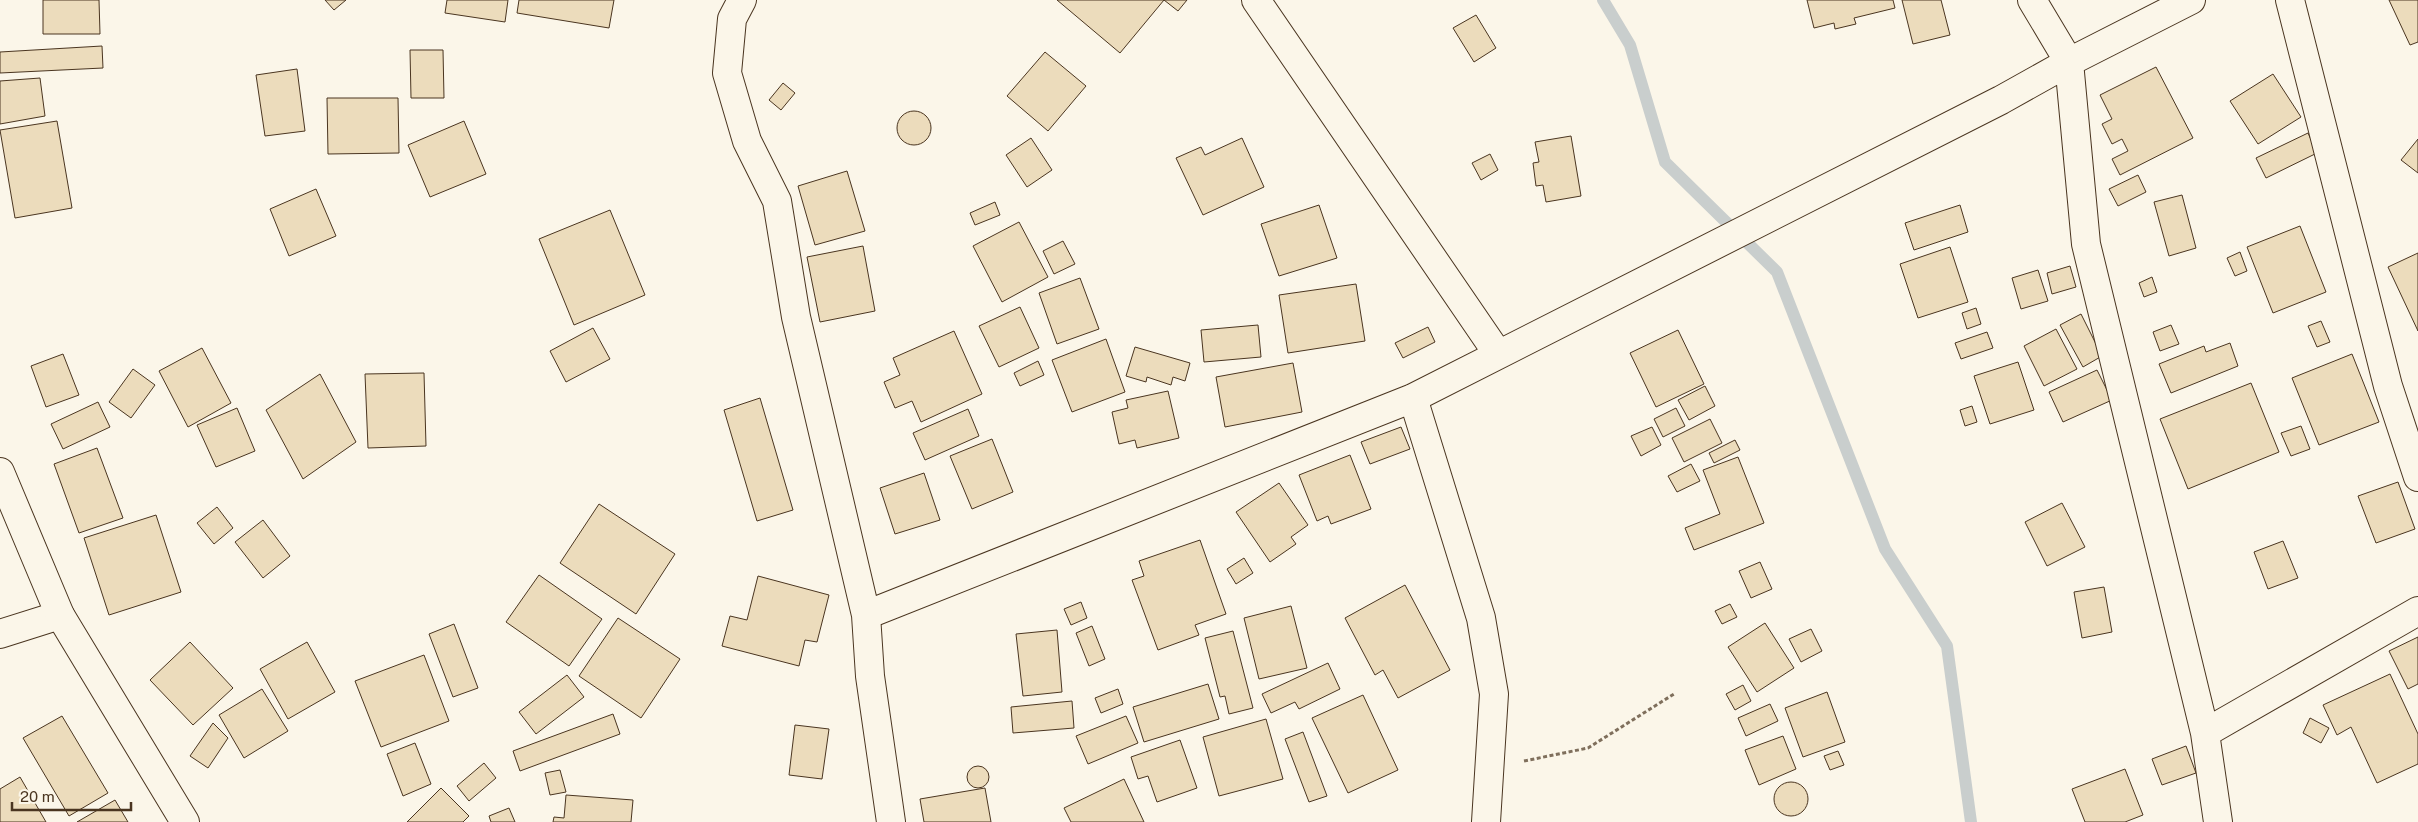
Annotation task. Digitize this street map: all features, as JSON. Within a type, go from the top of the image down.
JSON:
[{"type":"main road","points":[[742,0],[732,19],[727,72],[746,141],[777,201],[796,317],[866,615],[870,676],[891,822]]},
{"type":"main road","points":[[1256,0],[1498,354]]},
{"type":"main road","points":[[2032,0],[2069,62],[2086,244],[2205,733],[2218,822]]},
{"type":"main road","points":[[866,615],[1413,398],[2001,100],[2069,62],[2191,0]]},
{"type":"main road","points":[[2290,0],[2388,386],[2418,477]]},
{"type":"main road","points":[[1413,398],[1481,618],[1494,694],[1491,768],[1486,822]]},
{"type":"main road","points":[[0,472],[60,615],[185,822]]},
{"type":"main road","points":[[2205,733],[2418,612]]},
{"type":"main road","points":[[0,634],[60,615]]},
{"type":"path","points":[[1491,768],[1588,748],[1674,694]]},
{"type":"building","points":[[43,0],[99,0],[100,34],[43,34]]},
{"type":"building","points":[[325,0],[346,0],[334,10]]},
{"type":"building","points":[[447,0],[508,0],[505,22],[445,13]]},
{"type":"building","points":[[519,0],[614,0],[609,28],[517,13]]},
{"type":"building","points":[[1057,0],[1164,0],[1120,53]]},
{"type":"building","points":[[1164,0],[1187,0],[1178,11]]},
{"type":"building","points":[[1807,0],[1893,0],[1895,8],[1854,18],[1856,24],[1835,29],[1834,23],[1814,28]]},
{"type":"building","points":[[1902,0],[1941,0],[1950,35],[1913,44]]},
{"type":"building","points":[[2389,0],[2418,0],[2418,42],[2410,45]]},
{"type":"building","points":[[1476,15],[1496,48],[1474,62],[1453,28]]},
{"type":"building","points":[[102,46],[103,68],[0,73],[0,52]]},
{"type":"building","points":[[410,50],[443,50],[444,98],[411,98]]},
{"type":"building","points":[[1045,52],[1086,86],[1048,131],[1007,96]]},
{"type":"building","points":[[2156,67],[2193,138],[2120,175],[2112,159],[2128,151],[2122,139],[2112,144],[2102,124],[2112,119],[2100,95]]},
{"type":"building","points":[[297,69],[305,131],[265,136],[256,75]]},
{"type":"building","points":[[2273,74],[2301,117],[2258,144],[2230,101]]},
{"type":"building","points":[[40,78],[45,116],[0,124],[0,81]]},
{"type":"building","points":[[783,83],[795,93],[781,110],[769,100]]},
{"type":"building","points":[[327,98],[398,98],[399,153],[328,154]]},
{"type":"building","points":[[914,111],[926,116],[931,128],[926,140],[914,145],[902,140],[897,128],[902,116]]},
{"type":"building","points":[[57,121],[72,208],[15,218],[0,130]]},
{"type":"building","points":[[464,121],[486,174],[430,197],[408,145]]},
{"type":"building","points":[[2308,133],[2317,153],[2266,178],[2256,158]]},
{"type":"building","points":[[1571,136],[1581,196],[1546,202],[1543,185],[1536,186],[1533,163],[1539,162],[1535,142]]},
{"type":"building","points":[[1031,138],[1052,170],[1027,187],[1006,155]]},
{"type":"building","points":[[1242,138],[1264,187],[1203,215],[1176,158],[1201,147],[1205,155]]},
{"type":"building","points":[[2418,139],[2418,173],[2401,160]]},
{"type":"building","points":[[1490,154],[1498,170],[1481,180],[1472,163]]},
{"type":"building","points":[[847,171],[865,231],[815,245],[798,186]]},
{"type":"building","points":[[2138,175],[2146,192],[2118,206],[2109,189]]},
{"type":"building","points":[[316,189],[336,236],[289,256],[270,209]]},
{"type":"building","points":[[2182,195],[2196,248],[2169,256],[2154,202]]},
{"type":"building","points":[[995,202],[1000,215],[975,225],[970,213]]},
{"type":"building","points":[[1319,205],[1337,258],[1279,276],[1261,224]]},
{"type":"building","points":[[1960,205],[1968,232],[1914,250],[1905,223]]},
{"type":"building","points":[[610,210],[645,295],[574,325],[539,239]]},
{"type":"building","points":[[1019,222],[1048,277],[1002,302],[973,246]]},
{"type":"building","points":[[2300,226],[2326,292],[2273,313],[2247,247]]},
{"type":"building","points":[[1063,241],[1075,264],[1054,274],[1043,251]]},
{"type":"building","points":[[863,246],[875,311],[820,322],[807,257]]},
{"type":"building","points":[[1950,247],[1968,302],[1918,318],[1900,264]]},
{"type":"building","points":[[2240,252],[2247,271],[2235,276],[2227,258]]},
{"type":"building","points":[[2418,253],[2418,331],[2388,267]]},
{"type":"building","points":[[2070,266],[2076,287],[2052,294],[2047,273]]},
{"type":"building","points":[[2038,270],[2048,301],[2021,309],[2012,278]]},
{"type":"building","points":[[2152,277],[2157,292],[2144,297],[2139,283]]},
{"type":"building","points":[[1080,278],[1099,329],[1057,344],[1039,293]]},
{"type":"building","points":[[1356,284],[1365,341],[1288,353],[1279,295]]},
{"type":"building","points":[[1020,307],[1039,348],[999,367],[979,326]]},
{"type":"building","points":[[1976,308],[1981,324],[1967,329],[1962,313]]},
{"type":"building","points":[[2081,314],[2102,356],[2083,367],[2060,325]]},
{"type":"building","points":[[2321,321],[2330,342],[2317,347],[2308,326]]},
{"type":"building","points":[[1258,325],[1261,357],[1204,362],[1201,330]]},
{"type":"building","points":[[2171,325],[2179,344],[2160,351],[2153,332]]},
{"type":"building","points":[[1428,327],[1435,342],[1403,358],[1395,343]]},
{"type":"building","points":[[593,328],[610,359],[566,382],[550,351]]},
{"type":"building","points":[[2056,329],[2077,369],[2044,386],[2024,346]]},
{"type":"building","points":[[1678,330],[1704,384],[1656,407],[1630,353]]},
{"type":"building","points":[[954,331],[982,394],[921,422],[912,401],[895,408],[884,382],[900,375],[893,358]]},
{"type":"building","points":[[1987,332],[1993,348],[1961,359],[1955,343]]},
{"type":"building","points":[[1106,339],[1125,392],[1072,412],[1052,360]]},
{"type":"building","points":[[2230,343],[2238,366],[2171,393],[2159,364],[2204,346],[2206,352]]},
{"type":"building","points":[[1135,347],[1190,363],[1185,381],[1173,377],[1171,385],[1147,377],[1146,382],[1126,376]]},
{"type":"building","points":[[202,348],[231,403],[188,427],[159,371]]},
{"type":"building","points":[[63,354],[79,395],[46,407],[31,366]]},
{"type":"building","points":[[2352,354],[2379,422],[2319,445],[2292,378]]},
{"type":"building","points":[[1038,361],[1044,375],[1020,386],[1014,373]]},
{"type":"building","points":[[2018,362],[2034,410],[1990,424],[1974,376]]},
{"type":"building","points":[[1293,363],[1302,412],[1225,427],[1216,377]]},
{"type":"building","points":[[133,369],[155,385],[131,418],[109,402]]},
{"type":"building","points":[[2097,370],[2112,400],[2063,422],[2049,392]]},
{"type":"building","points":[[424,373],[426,446],[368,448],[365,374]]},
{"type":"building","points":[[320,374],[356,442],[303,479],[266,410]]},
{"type":"building","points":[[2251,383],[2279,452],[2188,489],[2160,419]]},
{"type":"building","points":[[1705,386],[1715,406],[1689,420],[1678,400]]},
{"type":"building","points":[[1168,391],[1179,438],[1137,448],[1135,440],[1119,444],[1112,412],[1128,408],[1126,400]]},
{"type":"building","points":[[760,398],[793,510],[757,521],[724,410]]},
{"type":"building","points":[[98,402],[110,427],[63,449],[51,424]]},
{"type":"building","points":[[1972,406],[1977,422],[1965,426],[1960,410]]},
{"type":"building","points":[[237,408],[255,451],[216,467],[197,425]]},
{"type":"building","points":[[1676,408],[1685,426],[1663,437],[1654,419]]},
{"type":"building","points":[[968,409],[979,436],[925,460],[913,433]]},
{"type":"building","points":[[1710,419],[1722,443],[1684,462],[1672,438]]},
{"type":"building","points":[[2301,426],[2310,449],[2291,456],[2281,433]]},
{"type":"building","points":[[1401,427],[1410,449],[1370,464],[1361,442]]},
{"type":"building","points":[[1652,427],[1661,445],[1641,456],[1631,436]]},
{"type":"building","points":[[992,439],[1013,492],[972,509],[950,456]]},
{"type":"building","points":[[1735,440],[1740,450],[1714,463],[1709,453]]},
{"type":"building","points":[[97,448],[123,518],[79,533],[54,464]]},
{"type":"building","points":[[1350,455],[1371,509],[1331,524],[1328,516],[1317,521],[1299,475]]},
{"type":"building","points":[[1738,457],[1764,523],[1694,550],[1685,528],[1720,514],[1703,470]]},
{"type":"building","points":[[1691,464],[1700,481],[1677,492],[1668,476]]},
{"type":"building","points":[[924,473],[940,520],[895,534],[880,488]]},
{"type":"building","points":[[2398,482],[2415,529],[2376,543],[2358,496]]},
{"type":"building","points":[[1279,483],[1308,525],[1291,537],[1296,544],[1270,562],[1236,512]]},
{"type":"building","points":[[2062,503],[2085,547],[2047,566],[2025,522]]},
{"type":"building","points":[[599,504],[675,554],[636,614],[560,563]]},
{"type":"building","points":[[217,507],[233,528],[214,544],[197,523]]},
{"type":"building","points":[[156,515],[181,592],[109,615],[84,538]]},
{"type":"building","points":[[263,520],[290,556],[263,578],[235,542]]},
{"type":"building","points":[[1200,540],[1226,614],[1195,625],[1199,635],[1158,650],[1132,580],[1144,576],[1139,561]]},
{"type":"building","points":[[2283,541],[2298,578],[2268,589],[2254,552]]},
{"type":"building","points":[[1244,558],[1253,573],[1236,584],[1227,569]]},
{"type":"building","points":[[1760,562],[1772,589],[1751,598],[1739,571]]},
{"type":"building","points":[[539,575],[602,619],[569,666],[506,622]]},
{"type":"building","points":[[758,576],[829,595],[817,642],[805,640],[799,666],[722,646],[730,616],[747,620]]},
{"type":"building","points":[[1405,585],[1450,670],[1398,698],[1383,670],[1375,675],[1345,618]]},
{"type":"building","points":[[2104,587],[2112,632],[2082,638],[2074,592]]},
{"type":"building","points":[[1081,602],[1087,618],[1071,625],[1064,609]]},
{"type":"building","points":[[1730,604],[1737,617],[1722,624],[1715,611]]},
{"type":"building","points":[[1291,606],[1307,668],[1259,679],[1244,618]]},
{"type":"building","points":[[618,618],[680,659],[641,718],[579,676]]},
{"type":"building","points":[[1765,623],[1794,668],[1757,692],[1728,647]]},
{"type":"building","points":[[454,624],[478,688],[453,697],[429,634]]},
{"type":"building","points":[[1092,626],[1105,659],[1089,666],[1076,633]]},
{"type":"building","points":[[1811,629],[1822,651],[1801,662],[1789,639]]},
{"type":"building","points":[[1057,630],[1062,692],[1023,696],[1016,634]]},
{"type":"building","points":[[1233,631],[1253,708],[1229,714],[1225,696],[1220,697],[1205,638]]},
{"type":"building","points":[[2418,637],[2418,684],[2408,689],[2389,651]]},
{"type":"building","points":[[190,642],[233,688],[193,725],[150,680]]},
{"type":"building","points":[[307,642],[335,692],[288,719],[260,669]]},
{"type":"building","points":[[424,655],[449,721],[381,747],[355,681]]},
{"type":"building","points":[[1328,663],[1340,689],[1299,709],[1295,702],[1271,713],[1262,694]]},
{"type":"building","points":[[2390,674],[2418,734],[2418,764],[2377,783],[2351,727],[2337,735],[2323,705]]},
{"type":"building","points":[[567,675],[584,697],[536,734],[519,712]]},
{"type":"building","points":[[1208,684],[1219,719],[1144,742],[1133,707]]},
{"type":"building","points":[[1743,685],[1751,701],[1735,710],[1726,694]]},
{"type":"building","points":[[262,689],[288,731],[244,758],[219,715]]},
{"type":"building","points":[[1118,689],[1123,704],[1101,713],[1095,698]]},
{"type":"building","points":[[1827,692],[1845,742],[1803,757],[1785,708]]},
{"type":"building","points":[[1363,695],[1398,770],[1348,793],[1312,718]]},
{"type":"building","points":[[1072,701],[1074,728],[1013,733],[1011,707]]},
{"type":"building","points":[[1770,704],[1778,721],[1746,736],[1738,718]]},
{"type":"building","points":[[613,714],[620,734],[520,771],[513,751]]},
{"type":"building","points":[[62,716],[108,793],[69,816],[23,738]]},
{"type":"building","points":[[1126,716],[1138,743],[1088,764],[1076,736]]},
{"type":"building","points":[[2310,718],[2329,728],[2321,743],[2303,733]]},
{"type":"building","points":[[1266,719],[1283,779],[1219,796],[1203,737]]},
{"type":"building","points":[[213,723],[228,738],[208,768],[190,756]]},
{"type":"building","points":[[795,725],[829,729],[822,779],[789,775]]},
{"type":"building","points":[[1303,732],[1327,796],[1309,802],[1285,739]]},
{"type":"building","points":[[1783,736],[1796,769],[1759,785],[1745,750]]},
{"type":"building","points":[[1180,740],[1197,788],[1157,802],[1148,776],[1138,779],[1131,757]]},
{"type":"building","points":[[415,743],[431,784],[403,796],[387,754]]},
{"type":"building","points":[[2186,746],[2196,773],[2162,785],[2152,759]]},
{"type":"building","points":[[1838,751],[1844,765],[1830,770],[1824,756]]},
{"type":"building","points":[[484,763],[496,778],[469,801],[457,786]]},
{"type":"building","points":[[978,766],[986,769],[989,777],[986,785],[978,788],[970,785],[967,777],[970,769]]},
{"type":"building","points":[[2125,769],[2143,815],[2125,822],[2085,822],[2072,789]]},
{"type":"building","points":[[560,770],[566,792],[550,795],[545,773]]},
{"type":"building","points":[[20,777],[46,822],[0,822],[0,789]]},
{"type":"building","points":[[1124,779],[1144,822],[1071,822],[1064,808]]},
{"type":"building","points":[[1791,782],[1803,787],[1808,799],[1803,811],[1791,816],[1779,811],[1774,799],[1779,787]]},
{"type":"building","points":[[441,788],[469,816],[463,822],[407,822]]},
{"type":"building","points":[[985,788],[991,822],[924,822],[920,799]]},
{"type":"building","points":[[566,795],[633,800],[631,822],[553,822],[554,817],[564,818]]},
{"type":"building","points":[[115,800],[128,822],[77,822]]},
{"type":"building","points":[[509,808],[515,822],[491,822],[489,816]]},
{"type":"waterway","points":[[1603,0],[1630,45],[1665,162],[1777,272],[1885,549],[1947,646],[1971,822]]}]
